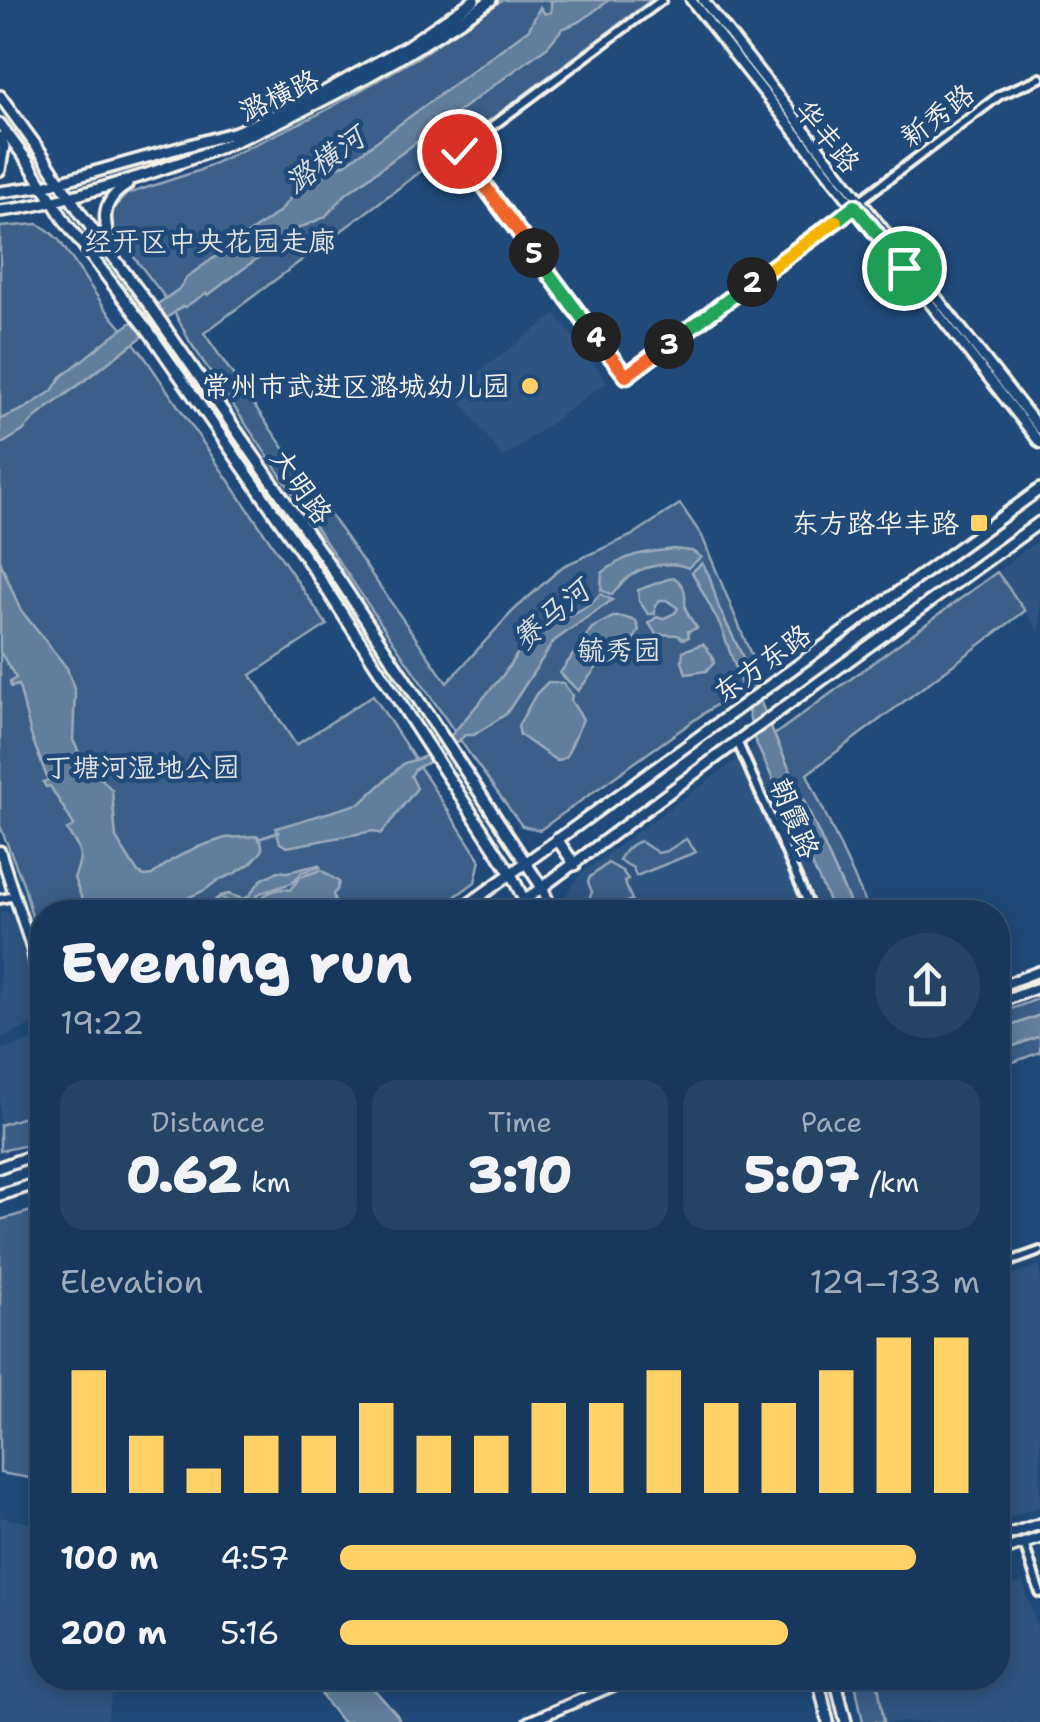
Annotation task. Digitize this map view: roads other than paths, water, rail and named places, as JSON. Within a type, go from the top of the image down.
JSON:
[{"type":"main road","name":"潞横路","points":[[0,192],[61,182],[236,132],[318,96],[407,46],[474,0]]},
{"type":"main road","name":"潞横路","points":[[0,211],[54,202],[202,155],[320,103],[410,54],[490,0]]},
{"type":"main road","name":"大明路","points":[[0,96],[327,561],[547,900]]},
{"type":"main road","name":"大明路","points":[[0,124],[66,223],[150,333],[314,570],[524,900]]},
{"type":"main road","points":[[0,137],[4,146],[0,170]]},
{"type":"main road","points":[[116,262],[104,217],[108,203],[120,189],[144,176]]},
{"type":"main road","name":"东方东路","points":[[474,900],[1040,489]]},
{"type":"main road","name":"东方东路","points":[[526,900],[1040,522]]},
{"type":"main road","points":[[557,839],[575,865]]},
{"type":"main road","points":[[0,1167],[30,1156]]},
{"type":"main road","points":[[0,1194],[30,1185]]},
{"type":"main road","points":[[1010,1534],[1040,1524]]},
{"type":"main road","points":[[1010,1548],[1040,1538]]},
{"type":"main road","points":[[821,1690],[828,1722]]},
{"type":"main road","points":[[839,1690],[846,1719]]},
{"type":"street","name":"新秀路","points":[[662,0],[459,151],[626,376],[1000,95],[1040,78]]},
{"type":"street","name":"华丰路","points":[[691,0],[1040,429]]},
{"type":"street","name":"华丰路","points":[[708,2],[1040,443]]},
{"type":"street","name":"朝霞路","points":[[742,738],[807,900]]},
{"type":"street","points":[[0,852],[30,943]]},
{"type":"street","points":[[0,899],[16,896]]},
{"type":"street","points":[[1010,982],[1040,971]]},
{"type":"street","points":[[1010,998],[1040,987]]},
{"type":"street","points":[[1010,1262],[1040,1251]]},
{"type":"street","points":[[1024,1544],[1040,1593]]},
{"type":"street","points":[[528,1722],[603,1690]]},
{"type":"waterway","name":"赛马河","points":[[258,839],[279,832]]},
{"type":"place","name":"常州市武进区潞城幼儿园","points":[[530,386]]},
{"type":"place","name":"东方路华丰路","points":[[979,523]]},
{"type":"water label","name":"潞横河","points":[[325,160]]},
{"type":"park label","name":"经开区中央花园走廊","points":[[210,241]]},
{"type":"park label","name":"毓秀园","points":[[619,650]]},
{"type":"park label","name":"丁塘河湿地公园","points":[[142,767]]}]
